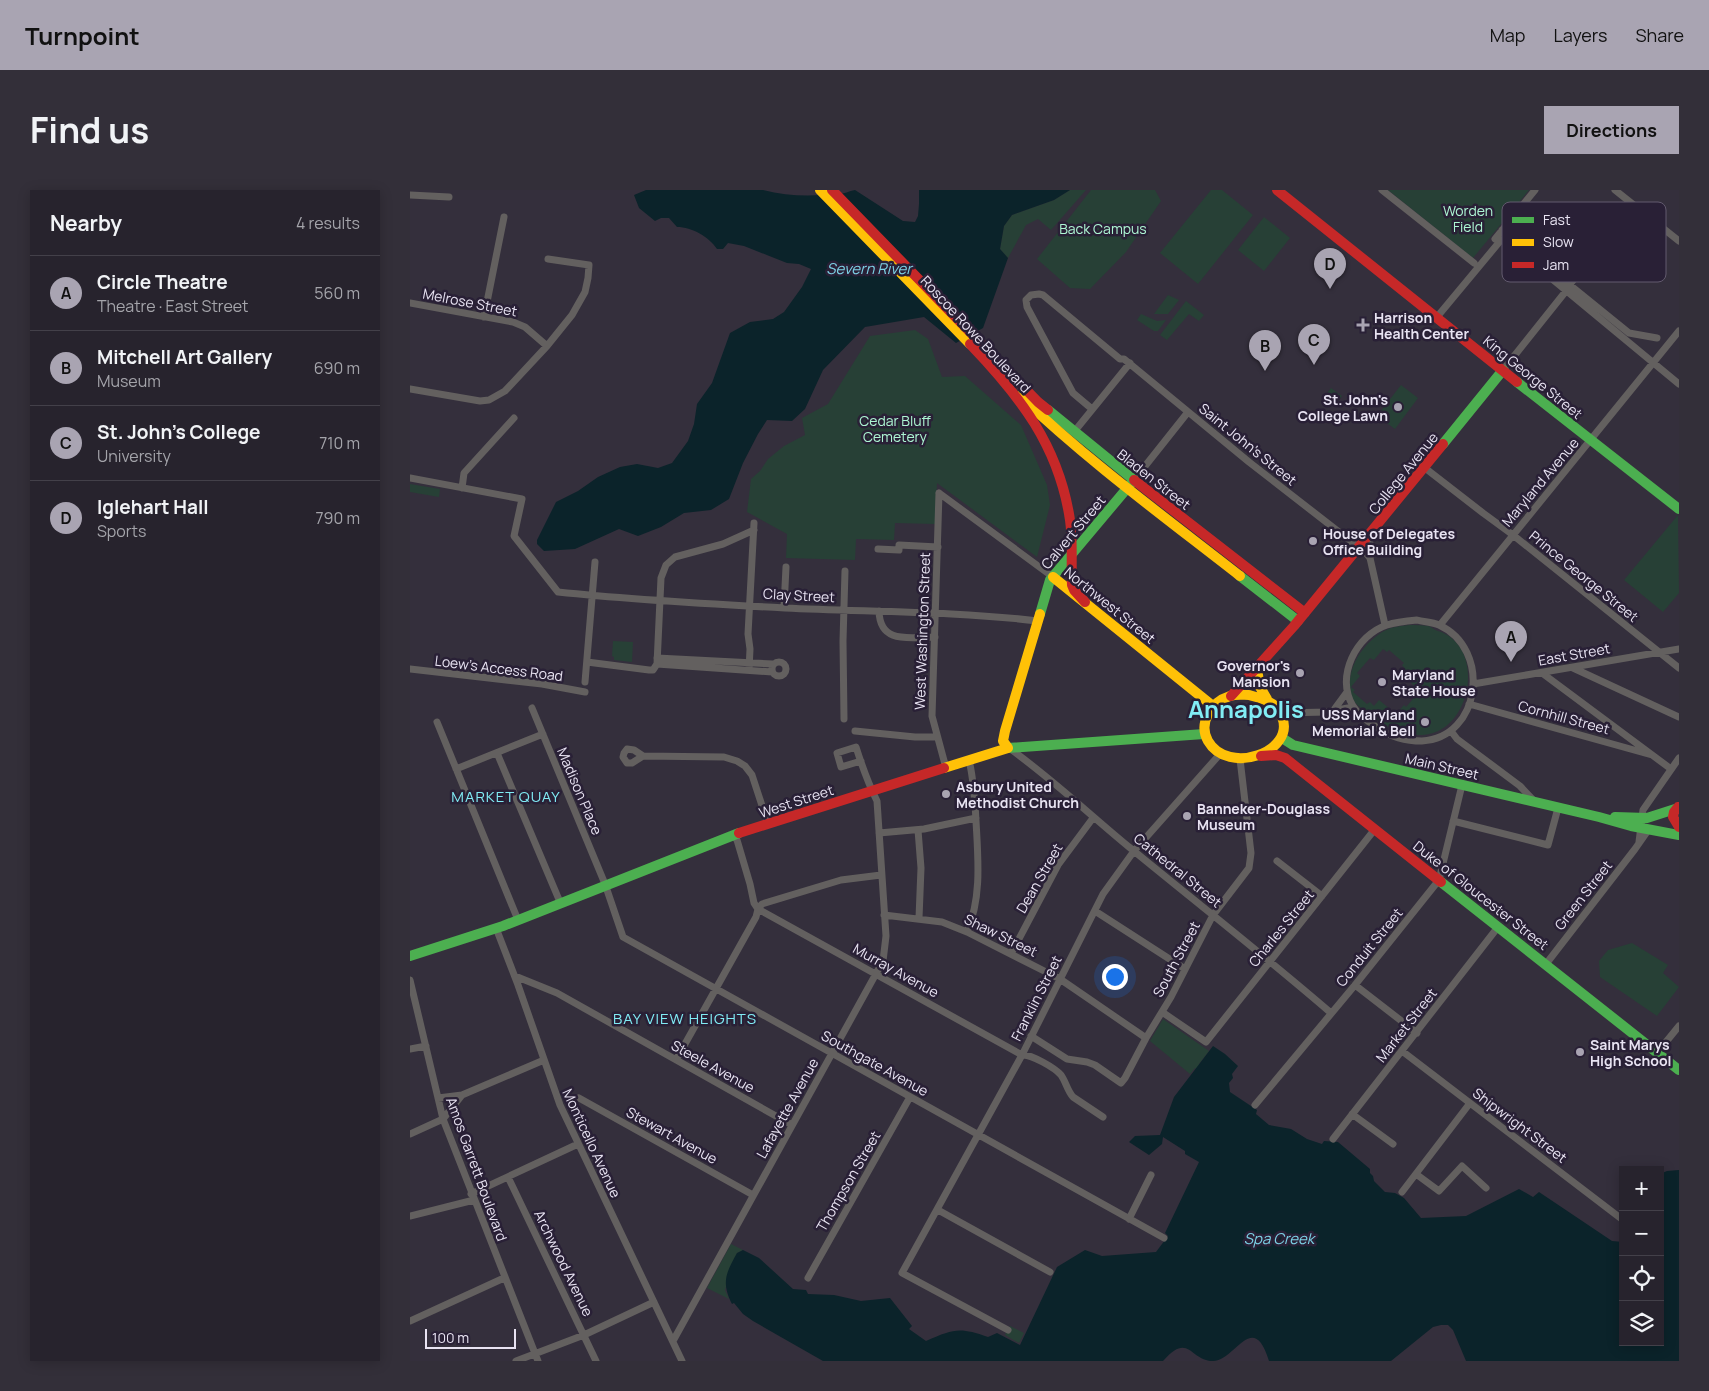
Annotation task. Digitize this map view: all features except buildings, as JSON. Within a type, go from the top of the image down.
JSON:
[{"type":"main road","name":"Roscoe Rowe Boulevard","points":[[820,190],[991,361]]},
{"type":"main road","name":"Roscoe Rowe Boulevard","points":[[832,190],[991,361],[1024,405],[1041,434],[1053,460],[1067,506],[1071,531],[1072,585],[1085,602]]},
{"type":"main road","name":"King George Street","points":[[1277,190],[1679,509]]},
{"type":"main road","name":"Bladen Street","points":[[991,361],[1131,484],[1298,622]]},
{"type":"main road","name":"College Avenue","points":[[1231,696],[1298,622],[1503,370]]},
{"type":"main road","name":"Bladen Street","points":[[1007,383],[1045,420],[1305,613]]},
{"type":"main road","name":"Calvert Street","points":[[1008,748],[1004,741],[1004,734],[1050,580],[1131,484]]},
{"type":"main road","name":"Northwest Street","points":[[1053,577],[1214,707]]},
{"type":"main road","points":[[1257,669],[1260,687],[1267,699]]},
{"type":"main road","points":[[1250,695],[1267,699],[1278,707],[1283,714],[1285,727],[1282,738],[1271,750],[1261,756],[1240,759],[1220,754],[1210,745],[1204,734],[1205,721],[1214,707],[1222,700],[1231,696],[1250,695]]},
{"type":"main road","name":"West Street","points":[[410,956],[518,920],[605,884],[734,835],[1008,748],[1204,734]]},
{"type":"main road","name":"Main Street","points":[[1282,738],[1292,745],[1558,808],[1678,832]]},
{"type":"main road","name":"Duke of Gloucester Street","points":[[1261,756],[1276,755],[1285,758],[1679,1070]]},
{"type":"main road","points":[[1678,807],[1673,819],[1678,832]]},
{"type":"main road","name":"Main Street","points":[[1644,825],[1678,807]]},
{"type":"street","points":[[1382,190],[1474,263]]},
{"type":"street","points":[[1526,202],[1536,190]]},
{"type":"street","points":[[1616,190],[1631,202]]},
{"type":"street","points":[[410,195],[449,197]]},
{"type":"street","points":[[484,316],[504,217]]},
{"type":"street","points":[[1437,317],[1498,239],[1502,230]]},
{"type":"street","points":[[1666,230],[1679,241]]},
{"type":"street","points":[[1498,239],[1502,240]]},
{"type":"street","points":[[410,389],[470,401],[489,400],[505,391],[547,346],[580,304],[588,278],[589,265],[548,259]]},
{"type":"street","points":[[1555,282],[1679,384]]},
{"type":"street","points":[[1567,282],[1629,333],[1657,338]]},
{"type":"street","name":"College Avenue","points":[[1503,370],[1566,291]]},
{"type":"street","name":"Saint John's Street","points":[[1092,409],[1073,393],[1027,307],[1026,300],[1028,297],[1034,294],[1043,296],[1120,359],[1127,361],[1249,462],[1370,558]]},
{"type":"street","name":"Melrose Street","points":[[410,303],[513,322],[525,327],[547,346]]},
{"type":"street","name":"Maryland Avenue","points":[[1440,625],[1679,331]]},
{"type":"street","points":[[1078,427],[1127,361]]},
{"type":"street","name":"Calvert Street","points":[[1131,484],[1188,412]]},
{"type":"street","points":[[410,478],[462,488],[464,473],[514,418]]},
{"type":"street","name":"Prince George Street","points":[[1425,468],[1513,534],[1679,668]]},
{"type":"street","name":"Clay Street","points":[[462,488],[522,499],[514,536],[558,592],[592,596],[784,608],[936,612],[1038,621]]},
{"type":"street","name":"West Washington Street","points":[[939,493],[932,716],[946,768]]},
{"type":"street","name":"Northwest Street","points":[[939,493],[1053,577]]},
{"type":"street","points":[[587,662],[653,670],[657,661],[661,578],[666,565],[675,557],[723,544],[754,527],[748,634],[750,649],[749,667]]},
{"type":"street","points":[[1368,536],[1371,552],[1370,558],[1385,625]]},
{"type":"street","points":[[878,549],[899,550],[899,545],[938,547]]},
{"type":"street","points":[[585,682],[595,562]]},
{"type":"street","points":[[784,608],[786,567]]},
{"type":"street","points":[[844,719],[843,641],[845,571]]},
{"type":"street","points":[[879,611],[881,625],[886,632],[894,637],[935,637]]},
{"type":"street","points":[[1417,620],[1440,625],[1457,638],[1472,663],[1473,684],[1469,704],[1457,724],[1450,731],[1427,740],[1400,738],[1385,733],[1374,726],[1353,707],[1347,692],[1348,666],[1356,650],[1365,639],[1385,625],[1417,620]]},
{"type":"street","name":"East Street","points":[[1473,684],[1679,648]]},
{"type":"street","points":[[657,661],[773,668]]},
{"type":"street","points":[[1572,668],[1679,717]]},
{"type":"street","name":"Loew's Access Road","points":[[410,669],[542,684],[585,692]]},
{"type":"street","points":[[1542,673],[1670,769]]},
{"type":"street","points":[[1333,711],[1347,692]]},
{"type":"street","name":"Cornhill Street","points":[[1469,704],[1652,755]]},
{"type":"street","points":[[1283,714],[1333,711],[1353,707]]},
{"type":"street","name":"Madison Place","points":[[532,708],[605,884]]},
{"type":"street","points":[[437,722],[518,920]]},
{"type":"street","points":[[855,731],[915,737],[937,737]]},
{"type":"street","points":[[1450,731],[1520,786],[1534,802]]},
{"type":"street","points":[[456,770],[543,734]]},
{"type":"street","name":"Cathedral Street","points":[[1008,748],[1270,961],[1331,1013]]},
{"type":"street","points":[[497,753],[560,902]]},
{"type":"street","name":"Franklin Street","points":[[1008,1330],[902,1273],[1022,1055],[1112,880],[1134,851],[1220,754]]},
{"type":"street","points":[[643,756],[724,757],[737,761],[745,766],[752,775],[768,824]]},
{"type":"street","name":"Green Street","points":[[1546,964],[1635,849],[1644,825],[1645,807],[1679,758]]},
{"type":"street","name":"South Street","points":[[1031,1036],[1068,1059],[1087,1062],[1120,1082],[1125,1078],[1213,915],[1245,874],[1251,861],[1240,759]]},
{"type":"street","points":[[967,932],[975,912],[978,862],[975,792],[970,760]]},
{"type":"street","name":"Lafayette Avenue","points":[[673,1341],[883,961],[885,953],[884,915],[877,801],[861,761]]},
{"type":"street","name":"Conduit Street","points":[[1255,1105],[1439,880],[1462,785]]},
{"type":"street","points":[[1454,821],[1548,845],[1558,808]]},
{"type":"street","points":[[879,833],[918,830],[976,818]]},
{"type":"street","name":"Dean Street","points":[[1011,954],[1058,865],[1094,818]]},
{"type":"street","name":"Charles Street","points":[[1162,1012],[1206,1042],[1375,829]]},
{"type":"street","points":[[918,830],[921,868],[919,918]]},
{"type":"street","points":[[734,835],[750,884],[754,903],[758,909]]},
{"type":"street","points":[[1277,861],[1322,896]]},
{"type":"street","points":[[676,1060],[754,922],[758,909],[762,904],[841,880],[881,875]]},
{"type":"street","name":"Southgate Avenue","points":[[605,884],[623,937],[1164,1238]]},
{"type":"street","name":"Murray Avenue","points":[[758,909],[1022,1055],[1028,1054],[1058,1072],[1063,1077],[1073,1097],[1102,1117]]},
{"type":"street","points":[[1095,911],[1185,969]]},
{"type":"street","name":"Shaw Street","points":[[884,915],[942,922],[967,932],[1060,979],[1146,1038]]},
{"type":"street","name":"Market Street","points":[[1334,1139],[1498,927]]},
{"type":"street","name":"Monticello Avenue","points":[[496,928],[515,976],[560,1105],[682,1361]]},
{"type":"street","name":"Steele Avenue","points":[[515,976],[557,993],[792,1125]]},
{"type":"street","name":"Amos Garrett Boulevard","points":[[410,980],[443,1119],[472,1197],[538,1361]]},
{"type":"street","points":[[1355,985],[1417,1033]]},
{"type":"street","points":[[1657,1053],[1679,1026]]},
{"type":"street","points":[[410,1050],[426,1046]]},
{"type":"street","name":"Shipwright Street","points":[[1402,1051],[1619,1217]]},
{"type":"street","points":[[438,1098],[462,1095],[544,1060]]},
{"type":"street","points":[[410,1134],[443,1119],[462,1095]]},
{"type":"street","name":"Thompson Street","points":[[808,1278],[910,1097]]},
{"type":"street","name":"Stewart Avenue","points":[[579,1098],[753,1195]]},
{"type":"street","points":[[1402,1192],[1470,1103]]},
{"type":"street","points":[[1352,1114],[1393,1144]]},
{"type":"street","points":[[410,1216],[472,1197],[508,1177],[578,1144]]},
{"type":"street","points":[[1416,1174],[1438,1191],[1462,1166],[1486,1188]]},
{"type":"street","points":[[1129,1219],[1152,1175]]},
{"type":"street","name":"Archwood Avenue","points":[[508,1177],[596,1361]]},
{"type":"street","points":[[938,1210],[1050,1272]]},
{"type":"street","points":[[410,1321],[504,1278]]},
{"type":"street","points":[[516,1361],[584,1334],[654,1302]]},
{"type":"green space","points":[[1070,190],[1086,190],[1051,230],[1038,219],[1026,225],[1008,258],[1000,249],[1004,226],[1012,215],[1054,200]]},
{"type":"green space","name":"Back Campus","points":[[1091,190],[1155,190],[1161,201],[1126,252],[1090,289],[1070,288],[1037,259]]},
{"type":"green space","points":[[1211,190],[1222,190],[1253,215],[1198,284],[1160,253]]},
{"type":"green space","name":"Worden Field","points":[[1388,190],[1529,190],[1519,202],[1502,202],[1502,223],[1473,258]]},
{"type":"green space","points":[[1264,217],[1290,238],[1264,271],[1238,250]]},
{"type":"green space","points":[[1168,295],[1179,300],[1168,314],[1154,314]]},
{"type":"green space","points":[[1186,301],[1204,315],[1199,321],[1189,314],[1167,340],[1160,335]]},
{"type":"green space","points":[[1141,314],[1157,321],[1166,320],[1158,331],[1154,331],[1137,320]]},
{"type":"green space","name":"Cedar Bluff Cemetery","points":[[915,330],[928,339],[942,377],[965,376],[1021,425],[1047,485],[1050,505],[1037,557],[937,483],[935,524],[895,523],[894,540],[856,539],[855,560],[786,558],[787,534],[747,512],[751,479],[760,471],[768,459],[784,446],[805,435],[802,418],[828,404],[870,336]]},
{"type":"green space","name":"St. John's College Lawn","points":[[1401,385],[1418,398],[1395,429],[1377,416]]},
{"type":"green space","points":[[1331,388],[1342,396],[1334,406],[1324,397]]},
{"type":"green space","points":[[410,484],[440,489],[439,497],[410,492]]},
{"type":"green space","points":[[1678,515],[1679,593],[1663,612],[1624,580]]},
{"type":"green space","points":[[1406,625],[1428,626],[1453,640],[1463,653],[1468,670],[1467,688],[1462,705],[1453,720],[1440,730],[1423,735],[1406,734],[1392,729],[1358,706],[1351,694],[1350,685],[1353,666],[1369,642],[1384,631]],"holes":[[[1383,649],[1387,652],[1389,650],[1404,663],[1402,665],[1405,669],[1401,674],[1418,689],[1406,707],[1404,705],[1396,714],[1379,700],[1374,706],[1370,702],[1367,704],[1353,692],[1355,690],[1351,687],[1360,676],[1357,673],[1370,658],[1374,660]]]},
{"type":"green space","points":[[613,641],[633,642],[632,662],[614,660],[612,656]]},
{"type":"green space","points":[[1632,943],[1668,965],[1663,973],[1679,987],[1657,1016],[1600,977],[1599,961],[1608,950]]},
{"type":"green space","points":[[1163,1019],[1209,1051],[1199,1064],[1201,1066],[1198,1070],[1195,1068],[1190,1074],[1150,1041]]},
{"type":"green space","points":[[731,1244],[743,1250],[737,1253],[725,1290],[729,1299],[707,1288]]},
{"type":"green space","points":[[1010,1326],[1024,1333],[1019,1343],[1005,1335]]},
{"type":"water","name":"Severn River","points":[[646,190],[763,190],[791,195],[811,195],[841,194],[855,190],[903,221],[915,222],[918,216],[919,190],[1070,190],[1054,200],[1012,215],[1004,226],[1000,249],[1008,258],[983,328],[956,343],[924,317],[865,327],[823,370],[805,409],[792,421],[767,420],[743,463],[729,499],[711,510],[684,513],[661,527],[638,536],[619,529],[575,549],[544,551],[537,544],[537,540],[556,502],[578,491],[598,477],[620,467],[637,464],[658,468],[672,463],[688,441],[694,424],[697,404],[712,383],[730,333],[750,322],[773,319],[784,312],[802,287],[811,269],[799,264],[787,263],[744,246],[728,243],[723,249],[717,249],[705,237],[683,227],[677,227],[669,218],[661,218],[655,221],[639,208],[634,195]]},
{"type":"water","name":"Spa Creek","points":[[1213,1046],[1238,1066],[1232,1074],[1233,1078],[1229,1083],[1230,1092],[1257,1110],[1256,1114],[1269,1125],[1291,1129],[1307,1139],[1322,1144],[1324,1141],[1338,1142],[1370,1169],[1374,1181],[1385,1192],[1395,1193],[1404,1198],[1421,1218],[1466,1216],[1519,1189],[1533,1197],[1539,1192],[1612,1241],[1619,1242],[1619,1346],[1664,1346],[1664,1172],[1679,1170],[1679,1361],[1466,1361],[1453,1330],[1448,1325],[1441,1325],[1433,1327],[1391,1361],[1269,1361],[1263,1346],[1257,1339],[1250,1338],[1221,1359],[1213,1361],[1205,1360],[1189,1350],[1179,1348],[1163,1361],[823,1361],[753,1321],[743,1314],[734,1303],[732,1304],[727,1290],[726,1278],[737,1253],[743,1250],[759,1258],[793,1289],[806,1290],[808,1294],[834,1295],[861,1301],[890,1298],[912,1326],[909,1329],[926,1341],[950,1332],[963,1331],[988,1337],[997,1333],[1020,1345],[1057,1267],[1085,1250],[1102,1256],[1156,1252],[1168,1236],[1165,1233],[1199,1162],[1163,1137],[1162,1144],[1149,1155],[1129,1142],[1135,1136],[1160,1135],[1174,1097]]},
{"type":"traffic: fast","points":[[1443,444],[1503,370]]},
{"type":"traffic: fast","points":[[1517,382],[1679,509]]},
{"type":"traffic: fast","points":[[1040,614],[1050,580],[1134,480],[1048,410]]},
{"type":"traffic: fast","points":[[1240,576],[1298,621]]},
{"type":"traffic: fast","points":[[1008,748],[1204,734]]},
{"type":"traffic: fast","points":[[1282,738],[1293,745],[1631,826],[1679,835]]},
{"type":"traffic: fast","points":[[1615,817],[1647,818],[1675,809]]},
{"type":"traffic: fast","points":[[410,956],[503,926],[739,833]]},
{"type":"traffic: fast","points":[[1441,882],[1679,1070]]},
{"type":"traffic: slow","points":[[820,190],[970,344]]},
{"type":"traffic: slow","points":[[1020,396],[1100,466],[1240,576]]},
{"type":"traffic: slow","points":[[1053,577],[1214,707]]},
{"type":"traffic: slow","points":[[944,768],[1008,748],[1003,741],[1005,731],[1040,614]]},
{"type":"traffic: slow","points":[[1257,669],[1260,687],[1267,699]]},
{"type":"traffic: slow","points":[[1235,695],[1249,695],[1265,700],[1276,707],[1282,717],[1284,730],[1279,740],[1270,749],[1258,755],[1244,758],[1230,757],[1217,751],[1208,741],[1205,734],[1206,720],[1212,708],[1223,699],[1235,695]]},
{"type":"traffic: jam","points":[[832,190],[1038,402],[1048,410]]},
{"type":"traffic: jam","points":[[1277,190],[1517,382]]},
{"type":"traffic: jam","points":[[970,344],[1021,403],[1047,446],[1065,493],[1070,520],[1072,585],[1085,602]]},
{"type":"traffic: jam","points":[[1231,696],[1294,626],[1443,444]]},
{"type":"traffic: jam","points":[[1134,480],[1305,613]]},
{"type":"traffic: jam","points":[[1261,756],[1276,755],[1285,758],[1441,882]]},
{"type":"traffic: jam","points":[[739,833],[944,768]]},
{"type":"traffic: jam","points":[[1678,807],[1673,817],[1679,827]]},
{"type":"place","name":"Iglehart Hall","points":[[1330,289]]},
{"type":"place","name":"Harrison Health Center","points":[[1363,325]]},
{"type":"place","name":"St. John's College","points":[[1314,365]]},
{"type":"place","name":"Mitchell Art Gallery","points":[[1265,371]]},
{"type":"place","name":"St. John's College Lawn","points":[[1398,407]]},
{"type":"place","name":"House of Delegates Office Building","points":[[1313,541]]},
{"type":"place","name":"Circle Theatre","points":[[1511,662]]},
{"type":"place","name":"Governor's Mansion","points":[[1300,673]]},
{"type":"place","name":"Maryland State House","points":[[1382,682]]},
{"type":"place","name":"USS Maryland Memorial & Bell","points":[[1425,722]]},
{"type":"place","name":"Asbury United Methodist Church","points":[[946,794]]},
{"type":"place","name":"Banneker-Douglass Museum","points":[[1187,816]]},
{"type":"place","name":"Saint Marys High School","points":[[1580,1052]]},
{"type":"district","name":"Annapolis","points":[[1246,708]]},
{"type":"district","name":"MARKET QUAY","points":[[506,796]]},
{"type":"district","name":"BAY VIEW HEIGHTS","points":[[685,1018]]}]
